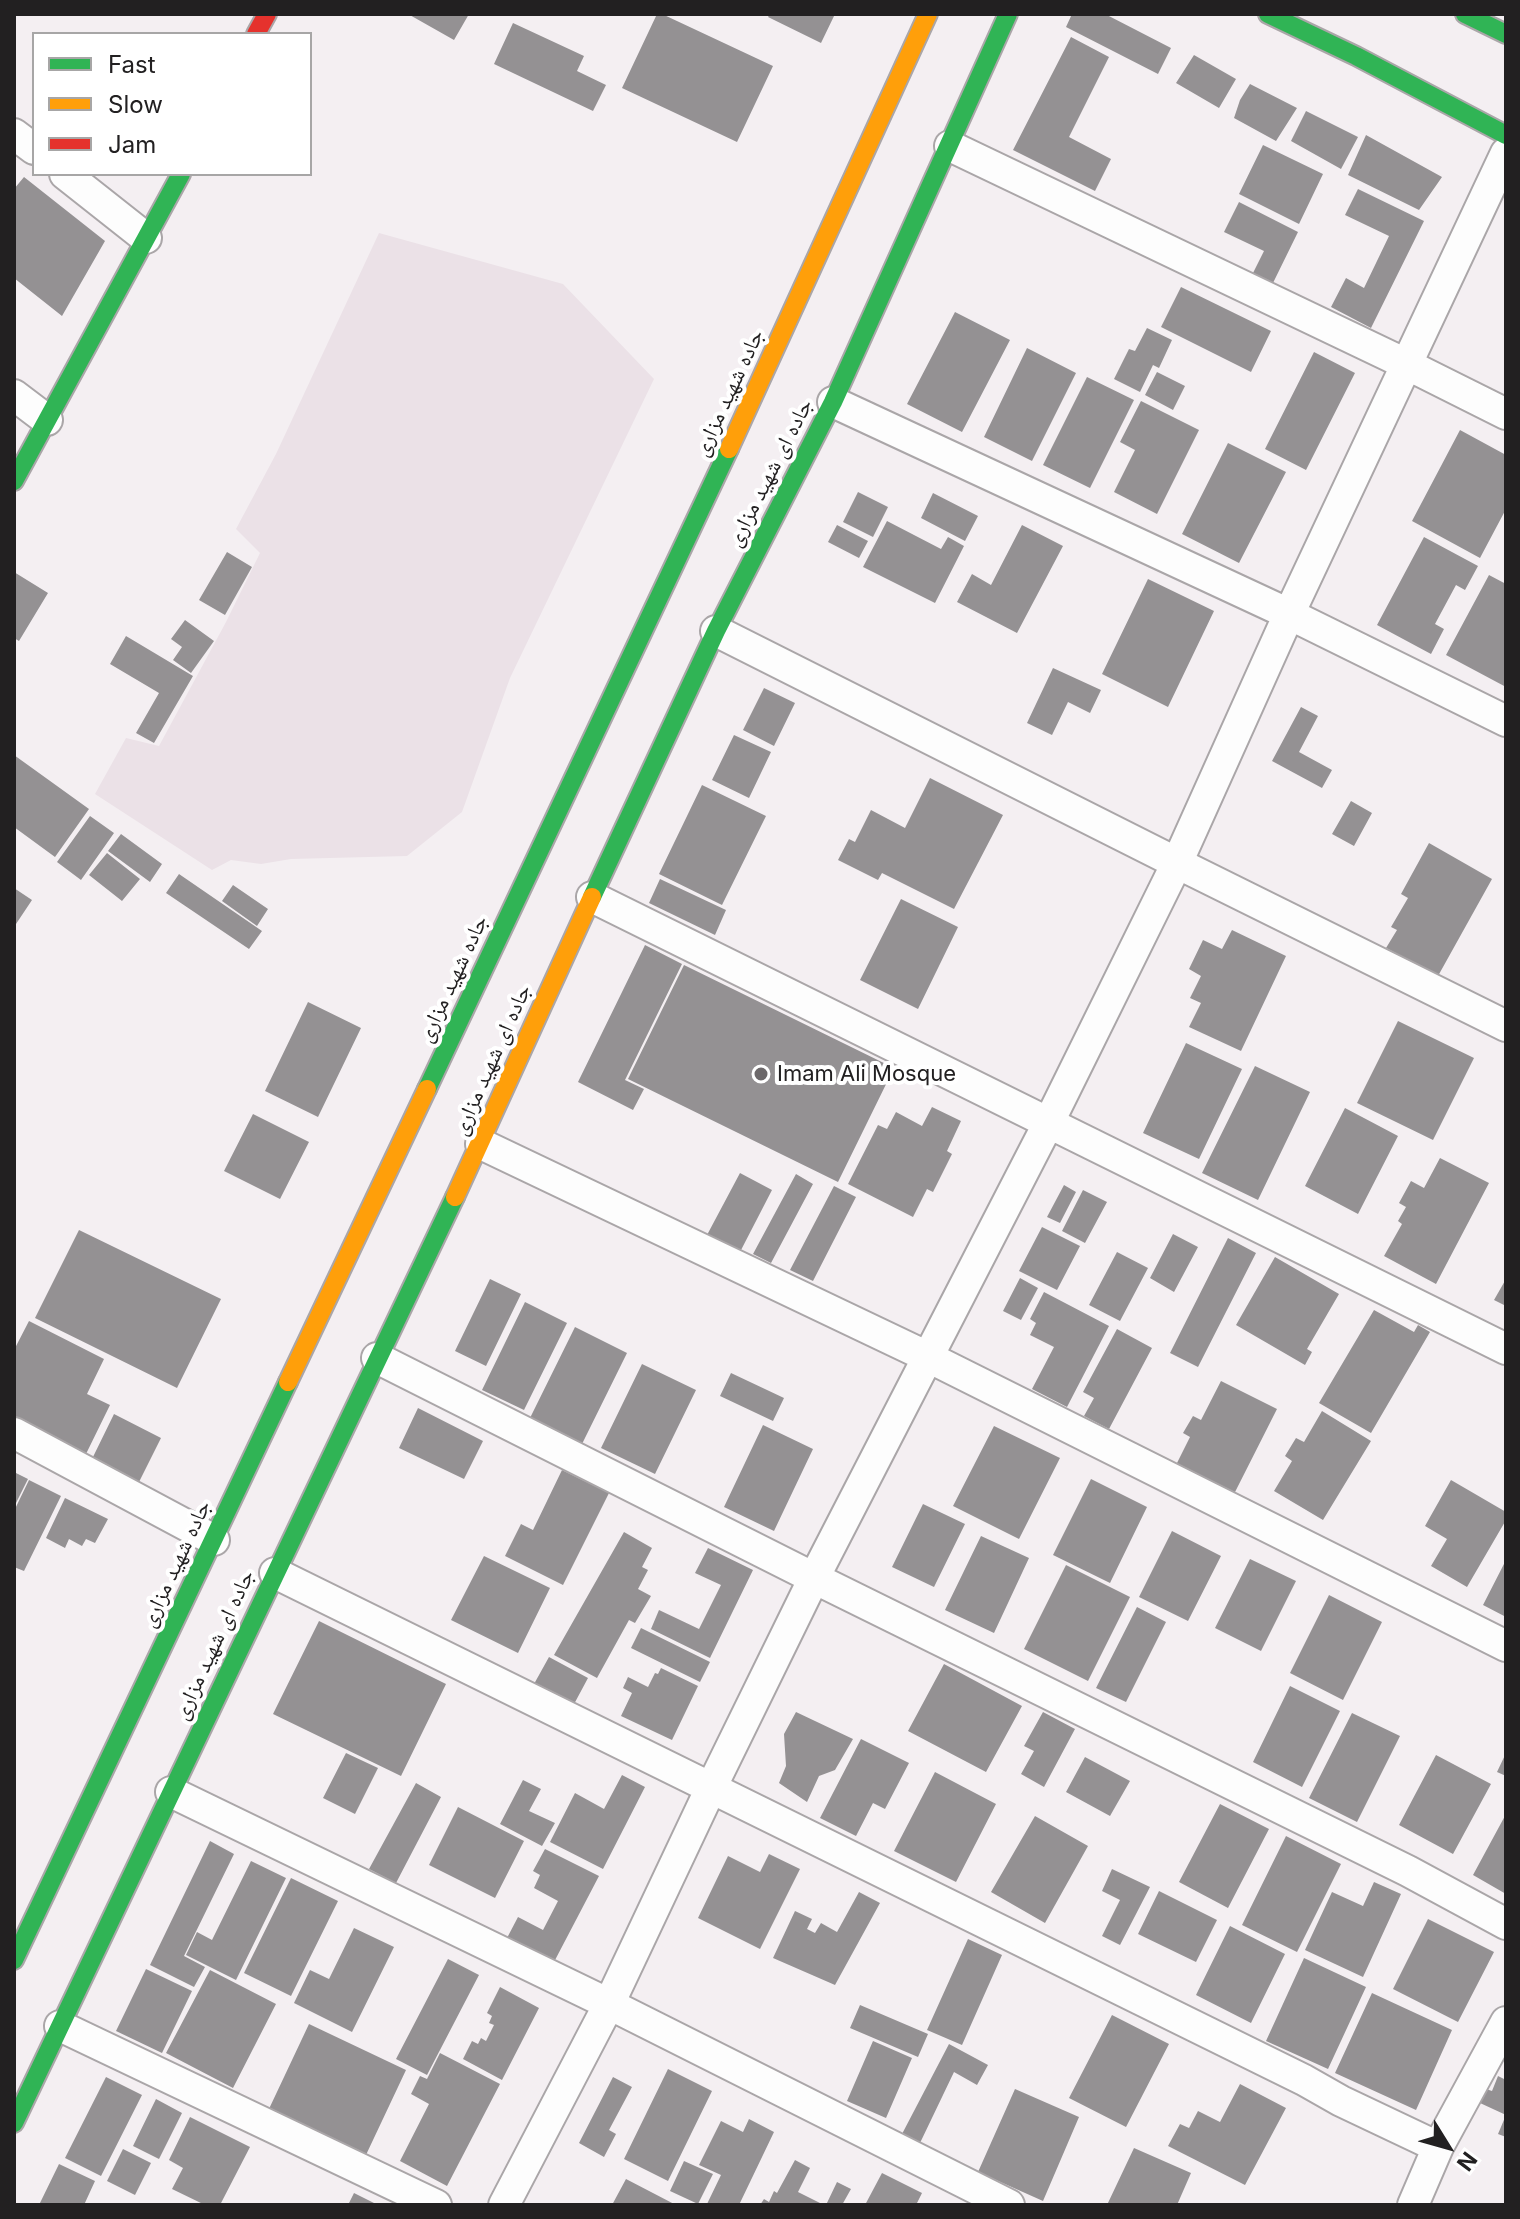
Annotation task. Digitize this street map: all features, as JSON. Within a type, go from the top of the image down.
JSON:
[{"type":"main road","points":[[257,32],[267,14]]},
{"type":"main road","name":"جاده شهید مزاری","points":[[14,1960],[708,496],[928,14]]},
{"type":"main road","name":"جاده ای شهید مزاری","points":[[14,2123],[481,1144],[716,631],[833,402],[1008,14]]},
{"type":"main road","points":[[1268,14],[1356,56],[1506,135]]},
{"type":"main road","points":[[1465,14],[1506,34]]},
{"type":"main road","points":[[14,481],[180,176]]},
{"type":"street","points":[[14,134],[32,148]]},
{"type":"street","points":[[950,146],[1506,414]]},
{"type":"street","points":[[504,2205],[609,2004],[814,1578],[1049,1122],[1177,863],[1289,614],[1506,153]]},
{"type":"street","points":[[68,176],[146,238]]},
{"type":"street","points":[[14,395],[47,420]]},
{"type":"street","points":[[833,402],[1289,614],[1506,721]]},
{"type":"street","points":[[716,631],[1506,1026]]},
{"type":"street","points":[[592,897],[1506,1349]]},
{"type":"street","points":[[481,1144],[928,1357],[1506,1646]]},
{"type":"street","points":[[377,1358],[1408,1871],[1506,1924]]},
{"type":"street","points":[[14,1433],[214,1540]]},
{"type":"street","points":[[275,1573],[1438,2147]]},
{"type":"street","points":[[171,1792],[609,2004],[1009,2205]]},
{"type":"street","points":[[1413,2205],[1438,2147],[1506,2022]]},
{"type":"street","points":[[60,2026],[436,2205]]},
{"type":"shaded area","points":[[379,233],[563,284],[654,379],[510,678],[462,812],[407,856],[291,859],[261,864],[231,860],[212,870],[95,794],[126,738],[159,746],[226,622],[260,553],[236,529],[276,454]]},
{"type":"building","points":[[408,14],[469,14],[454,40]]},
{"type":"building","points":[[657,14],[773,66],[737,142],[622,88]]},
{"type":"building","points":[[770,14],[835,14],[821,43],[768,17]]},
{"type":"building","points":[[1072,14],[1105,14],[1171,48],[1158,74],[1066,27]]},
{"type":"building","points":[[513,23],[584,56],[577,71],[606,85],[593,111],[494,64]]},
{"type":"building","points":[[1071,37],[1109,57],[1069,137],[1111,159],[1095,191],[1013,150]]},
{"type":"building","points":[[1194,55],[1236,79],[1219,108],[1176,83]]},
{"type":"building","points":[[1250,84],[1297,108],[1276,141],[1234,118]]},
{"type":"building","points":[[1306,111],[1358,137],[1341,169],[1291,141]]},
{"type":"building","points":[[1366,135],[1442,177],[1419,210],[1348,175]]},
{"type":"building","points":[[1263,145],[1323,174],[1299,224],[1239,194]]},
{"type":"building","points":[[24,177],[105,241],[62,316],[14,278],[14,189]]},
{"type":"building","points":[[1358,189],[1424,221],[1371,328],[1331,307],[1346,278],[1364,288],[1389,236],[1345,215]]},
{"type":"building","points":[[1239,202],[1298,232],[1272,285],[1252,275],[1264,251],[1224,232]]},
{"type":"building","points":[[1181,287],[1271,331],[1251,372],[1161,327]]},
{"type":"building","points":[[955,312],[1010,340],[962,432],[907,404]]},
{"type":"building","points":[[1147,328],[1172,340],[1159,368],[1153,365],[1140,392],[1114,379],[1129,349],[1135,351]]},
{"type":"building","points":[[1027,348],[1076,373],[1032,461],[984,437]]},
{"type":"building","points":[[1314,352],[1355,373],[1306,470],[1265,449]]},
{"type":"building","points":[[1157,372],[1185,386],[1173,410],[1145,395]]},
{"type":"building","points":[[1087,377],[1134,400],[1090,488],[1043,465]]},
{"type":"building","points":[[1141,401],[1199,430],[1157,514],[1114,492],[1135,450],[1120,442]]},
{"type":"building","points":[[1460,430],[1506,455],[1506,509],[1480,558],[1412,521]]},
{"type":"building","points":[[1228,443],[1286,472],[1239,563],[1182,534]]},
{"type":"building","points":[[858,492],[888,507],[873,537],[843,522]]},
{"type":"building","points":[[933,493],[978,516],[965,541],[921,518]]},
{"type":"building","points":[[887,521],[941,549],[948,537],[964,546],[935,603],[863,567]]},
{"type":"building","points":[[837,525],[868,541],[859,558],[828,542]]},
{"type":"building","points":[[1022,525],[1063,546],[1017,633],[957,602],[972,574],[991,585]]},
{"type":"building","points":[[1424,537],[1478,566],[1465,590],[1456,585],[1435,624],[1444,629],[1431,654],[1377,625]]},
{"type":"building","points":[[227,552],[252,567],[225,615],[199,600]]},
{"type":"building","points":[[14,572],[48,593],[19,641],[14,638]]},
{"type":"building","points":[[1489,575],[1506,584],[1506,687],[1446,655]]},
{"type":"building","points":[[1148,579],[1214,611],[1168,707],[1102,674]]},
{"type":"building","points":[[185,620],[214,641],[191,673],[173,660],[182,647],[171,639]]},
{"type":"building","points":[[126,636],[193,676],[154,743],[136,733],[159,693],[110,664]]},
{"type":"building","points":[[1053,668],[1101,690],[1090,713],[1068,702],[1052,735],[1027,723]]},
{"type":"building","points":[[764,688],[795,703],[774,746],[743,730]]},
{"type":"building","points":[[1301,707],[1318,716],[1299,752],[1332,770],[1322,788],[1272,761]]},
{"type":"building","points":[[734,735],[771,752],[749,798],[712,780]]},
{"type":"building","points":[[14,755],[89,809],[55,857],[14,827]]},
{"type":"building","points":[[930,778],[1003,815],[954,909],[882,873],[878,880],[838,860],[849,839],[855,842],[871,810],[905,828]]},
{"type":"building","points":[[702,785],[766,816],[722,905],[659,874]]},
{"type":"building","points":[[1351,801],[1372,813],[1354,846],[1332,834]]},
{"type":"building","points":[[90,816],[114,833],[81,880],[57,862]]},
{"type":"building","points":[[121,834],[162,864],[150,882],[108,851]]},
{"type":"building","points":[[1429,843],[1492,879],[1438,976],[1386,948],[1397,930],[1391,927],[1408,898],[1401,894]]},
{"type":"building","points":[[107,853],[140,879],[122,901],[89,875]]},
{"type":"building","points":[[179,874],[262,931],[249,949],[166,893]]},
{"type":"building","points":[[660,879],[726,910],[715,935],[649,903]]},
{"type":"building","points":[[233,885],[268,909],[257,926],[222,901]]},
{"type":"building","points":[[14,888],[32,900],[14,927]]},
{"type":"building","points":[[901,899],[958,927],[918,1009],[860,980]]},
{"type":"building","points":[[1232,930],[1286,956],[1241,1051],[1189,1027],[1201,1003],[1190,998],[1201,976],[1189,969],[1203,940],[1222,949]]},
{"type":"building","points":[[645,945],[682,964],[625,1080],[644,1089],[633,1110],[578,1082]]},
{"type":"building","name":"Imam Ali Mosque","points":[[684,965],[894,1068],[838,1182],[628,1079]]},
{"type":"building","points":[[308,1002],[361,1028],[318,1117],[265,1091]]},
{"type":"building","points":[[1398,1021],[1474,1058],[1433,1140],[1357,1103]]},
{"type":"building","points":[[1186,1043],[1242,1069],[1199,1159],[1143,1133]]},
{"type":"building","points":[[1255,1066],[1310,1092],[1258,1200],[1202,1173]]},
{"type":"building","points":[[932,1107],[961,1121],[947,1151],[952,1154],[933,1192],[927,1189],[913,1217],[848,1184],[878,1125],[887,1129],[896,1112],[922,1126]]},
{"type":"building","points":[[1345,1108],[1398,1136],[1358,1214],[1305,1186]]},
{"type":"building","points":[[253,1114],[309,1142],[280,1199],[224,1171]]},
{"type":"building","points":[[1440,1158],[1489,1183],[1436,1284],[1384,1256],[1402,1224],[1398,1221],[1406,1207],[1399,1203],[1411,1181],[1424,1188]]},
{"type":"building","points":[[740,1173],[772,1190],[740,1252],[707,1235]]},
{"type":"building","points":[[796,1174],[813,1184],[771,1263],[753,1254]]},
{"type":"building","points":[[1064,1185],[1076,1192],[1060,1223],[1047,1217]]},
{"type":"building","points":[[834,1186],[856,1197],[813,1281],[790,1270]]},
{"type":"building","points":[[1083,1190],[1107,1202],[1085,1243],[1062,1231]]},
{"type":"building","points":[[1042,1227],[1080,1246],[1057,1290],[1019,1271]]},
{"type":"building","points":[[79,1230],[221,1299],[177,1388],[35,1318]]},
{"type":"building","points":[[1173,1234],[1198,1247],[1174,1292],[1150,1278]]},
{"type":"building","points":[[1228,1238],[1256,1253],[1198,1367],[1170,1353]]},
{"type":"building","points":[[1117,1252],[1148,1268],[1120,1321],[1089,1305]]},
{"type":"building","points":[[1275,1257],[1339,1294],[1307,1349],[1312,1352],[1305,1365],[1236,1325]]},
{"type":"building","points":[[1020,1278],[1038,1288],[1021,1320],[1003,1311]]},
{"type":"building","points":[[490,1279],[521,1294],[486,1366],[455,1351]]},
{"type":"building","points":[[1506,1279],[1506,1306],[1494,1300]]},
{"type":"building","points":[[1044,1292],[1109,1326],[1067,1407],[1032,1389],[1054,1347],[1030,1335],[1036,1323],[1030,1319]]},
{"type":"building","points":[[525,1302],[567,1323],[524,1410],[482,1390]]},
{"type":"building","points":[[1374,1310],[1414,1332],[1418,1325],[1430,1332],[1371,1433],[1319,1403]]},
{"type":"building","points":[[29,1321],[104,1359],[87,1394],[110,1405],[85,1456],[14,1421],[14,1350]]},
{"type":"building","points":[[575,1327],[627,1353],[582,1444],[530,1418]]},
{"type":"building","points":[[1117,1329],[1152,1348],[1109,1429],[1084,1416],[1094,1398],[1083,1392]]},
{"type":"building","points":[[642,1364],[696,1390],[655,1474],[601,1448]]},
{"type":"building","points":[[731,1373],[784,1398],[773,1421],[720,1396]]},
{"type":"building","points":[[1221,1381],[1277,1409],[1233,1496],[1175,1467],[1190,1437],[1183,1433],[1193,1416],[1201,1420]]},
{"type":"building","points":[[418,1408],[483,1441],[464,1479],[399,1448]]},
{"type":"building","points":[[1322,1411],[1371,1441],[1323,1520],[1274,1491],[1292,1461],[1285,1456],[1296,1438],[1304,1442]]},
{"type":"building","points":[[114,1414],[161,1438],[139,1482],[92,1459]]},
{"type":"building","points":[[763,1425],[813,1449],[774,1531],[724,1507]]},
{"type":"building","points":[[994,1426],[1060,1458],[1019,1539],[953,1506]]},
{"type":"building","points":[[562,1470],[609,1493],[563,1585],[505,1556],[521,1524],[533,1530]]},
{"type":"building","points":[[14,1472],[28,1479],[14,1507]]},
{"type":"building","points":[[1091,1479],[1147,1507],[1110,1583],[1053,1555]]},
{"type":"building","points":[[29,1480],[61,1496],[24,1571],[14,1567],[14,1511]]},
{"type":"building","points":[[1451,1480],[1506,1512],[1506,1520],[1467,1587],[1431,1566],[1447,1539],[1425,1526]]},
{"type":"building","points":[[65,1498],[108,1519],[95,1543],[86,1539],[82,1546],[69,1539],[65,1548],[46,1538]]},
{"type":"building","points":[[923,1504],[965,1524],[934,1587],[892,1567]]},
{"type":"building","points":[[1172,1531],[1221,1556],[1188,1621],[1139,1597]]},
{"type":"building","points":[[624,1532],[652,1548],[642,1567],[648,1570],[638,1589],[651,1596],[635,1623],[629,1620],[597,1678],[554,1655]]},
{"type":"building","points":[[981,1536],[1029,1558],[994,1633],[945,1610]]},
{"type":"building","points":[[708,1548],[753,1570],[710,1658],[651,1629],[659,1610],[699,1629],[721,1585],[695,1573]]},
{"type":"building","points":[[484,1556],[550,1588],[518,1653],[451,1620]]},
{"type":"building","points":[[1250,1559],[1296,1581],[1261,1651],[1215,1628]]},
{"type":"building","points":[[1506,1560],[1506,1617],[1483,1605]]},
{"type":"building","points":[[1066,1565],[1130,1597],[1088,1681],[1024,1649]]},
{"type":"building","points":[[1329,1595],[1382,1622],[1343,1700],[1290,1673]]},
{"type":"building","points":[[1137,1607],[1166,1622],[1126,1702],[1096,1688]]},
{"type":"building","points":[[319,1621],[446,1684],[401,1776],[273,1714]]},
{"type":"building","points":[[641,1628],[710,1662],[700,1682],[631,1648]]},
{"type":"building","points":[[549,1657],[588,1678],[573,1706],[534,1684]]},
{"type":"building","points":[[944,1664],[1022,1706],[986,1772],[908,1731]]},
{"type":"building","points":[[661,1668],[698,1686],[672,1740],[621,1716],[632,1693],[623,1688],[628,1677],[648,1687]]},
{"type":"building","points":[[1290,1686],[1340,1711],[1302,1787],[1253,1762]]},
{"type":"building","points":[[796,1712],[853,1739],[835,1770],[819,1776],[807,1802],[779,1783],[786,1766],[784,1734]]},
{"type":"building","points":[[1043,1712],[1075,1729],[1044,1787],[1021,1774],[1034,1751],[1024,1746]]},
{"type":"building","points":[[1352,1713],[1400,1736],[1357,1822],[1309,1798]]},
{"type":"building","points":[[861,1739],[909,1763],[885,1809],[873,1803],[856,1836],[820,1818]]},
{"type":"building","points":[[346,1753],[378,1768],[355,1814],[323,1798]]},
{"type":"building","points":[[1506,1753],[1506,1776],[1497,1772]]},
{"type":"building","points":[[1436,1755],[1491,1784],[1453,1854],[1399,1825]]},
{"type":"building","points":[[1085,1757],[1130,1781],[1110,1816],[1066,1792]]},
{"type":"building","points":[[935,1772],[996,1804],[956,1882],[894,1851]]},
{"type":"building","points":[[622,1775],[645,1787],[603,1869],[550,1842],[575,1793],[604,1809]]},
{"type":"building","points":[[523,1780],[541,1789],[529,1811],[555,1823],[542,1846],[500,1824]]},
{"type":"building","points":[[416,1783],[441,1797],[396,1883],[369,1869]]},
{"type":"building","points":[[1220,1804],[1269,1829],[1228,1908],[1179,1882]]},
{"type":"building","points":[[458,1807],[524,1841],[495,1898],[429,1865]]},
{"type":"building","points":[[1506,1814],[1506,1894],[1473,1875]]},
{"type":"building","points":[[1035,1816],[1088,1846],[1045,1923],[991,1892]]},
{"type":"building","points":[[1286,1836],[1341,1864],[1297,1952],[1242,1925]]},
{"type":"building","points":[[210,1841],[234,1854],[184,1956],[205,1967],[194,1987],[150,1965]]},
{"type":"building","points":[[545,1849],[599,1876],[554,1962],[507,1938],[518,1917],[543,1930],[558,1901],[534,1888],[540,1875],[533,1871]]},
{"type":"building","points":[[769,1854],[800,1869],[760,1949],[698,1918],[728,1856],[760,1872]]},
{"type":"building","points":[[251,1861],[286,1878],[236,1980],[186,1955],[197,1932],[212,1940]]},
{"type":"building","points":[[1112,1869],[1150,1887],[1120,1945],[1102,1936],[1120,1900],[1102,1891]]},
{"type":"building","points":[[291,1878],[338,1901],[291,1996],[244,1973]]},
{"type":"building","points":[[1374,1882],[1401,1894],[1363,1977],[1305,1950],[1332,1892],[1363,1906]]},
{"type":"building","points":[[1159,1891],[1217,1920],[1196,1962],[1138,1934]]},
{"type":"building","points":[[859,1892],[880,1903],[835,1985],[773,1958],[795,1911],[812,1919],[807,1929],[815,1933],[821,1923],[837,1932]]},
{"type":"building","points":[[1428,1919],[1494,1952],[1458,2022],[1393,1989]]},
{"type":"building","points":[[1230,1926],[1285,1954],[1251,2023],[1196,1995]]},
{"type":"building","points":[[354,1928],[394,1947],[352,2032],[294,2003],[310,1970],[329,1979]]},
{"type":"building","points":[[968,1939],[1002,1955],[962,2045],[927,2030]]},
{"type":"building","points":[[1304,1958],[1366,1987],[1328,2069],[1266,2041]]},
{"type":"building","points":[[448,1959],[479,1975],[427,2075],[396,2059]]},
{"type":"building","points":[[146,1969],[192,1991],[162,2053],[116,2031]]},
{"type":"building","points":[[210,1970],[276,2004],[233,2088],[166,2053]]},
{"type":"building","points":[[500,1987],[539,2008],[502,2080],[463,2059],[472,2041],[478,2044],[481,2038],[486,2041],[494,2025],[489,2023],[492,2016],[487,2013]]},
{"type":"building","points":[[1372,1993],[1452,2030],[1416,2110],[1335,2073]]},
{"type":"building","points":[[860,2005],[928,2034],[918,2057],[850,2028]]},
{"type":"building","points":[[1112,2015],[1169,2044],[1126,2127],[1069,2098]]},
{"type":"building","points":[[309,2024],[406,2070],[365,2157],[268,2111]]},
{"type":"building","points":[[873,2041],[912,2058],[886,2118],[847,2101]]},
{"type":"building","points":[[949,2044],[988,2065],[977,2085],[954,2072],[920,2143],[902,2134]]},
{"type":"building","points":[[440,2053],[500,2084],[447,2186],[400,2161],[429,2104],[411,2094],[420,2076],[427,2079]]},
{"type":"building","points":[[668,2069],[712,2091],[668,2181],[624,2159]]},
{"type":"building","points":[[1498,2076],[1506,2080],[1506,2115],[1480,2103],[1486,2089],[1492,2091]]},
{"type":"building","points":[[106,2077],[142,2095],[101,2176],[65,2158]]},
{"type":"building","points":[[613,2077],[632,2087],[609,2130],[616,2134],[604,2157],[579,2143]]},
{"type":"building","points":[[1240,2084],[1286,2108],[1245,2185],[1168,2146],[1180,2124],[1189,2128],[1198,2111],[1220,2122]]},
{"type":"building","points":[[1015,2089],[1079,2117],[1043,2201],[978,2172]]},
{"type":"building","points":[[156,2099],[182,2113],[159,2159],[133,2146]]},
{"type":"building","points":[[1506,2115],[1506,2137],[1498,2134]]},
{"type":"building","points":[[190,2117],[250,2147],[220,2205],[205,2205],[172,2189],[183,2168],[169,2160]]},
{"type":"building","points":[[749,2119],[774,2132],[739,2205],[707,2204],[721,2175],[699,2165],[721,2121],[743,2132]]},
{"type":"building","points":[[1134,2148],[1191,2173],[1177,2205],[1107,2205]]},
{"type":"building","points":[[123,2149],[151,2163],[135,2195],[107,2181]]},
{"type":"building","points":[[795,2160],[810,2168],[798,2192],[824,2205],[760,2205],[764,2199],[769,2202],[774,2191],[777,2193]]},
{"type":"building","points":[[684,2161],[713,2174],[698,2204],[670,2191]]},
{"type":"building","points":[[59,2164],[95,2181],[84,2205],[39,2205]]},
{"type":"building","points":[[882,2173],[922,2193],[916,2205],[865,2205]]},
{"type":"building","points":[[626,2179],[676,2205],[612,2205]]},
{"type":"building","points":[[837,2182],[851,2189],[842,2205],[826,2205]]},
{"type":"building","points":[[354,2193],[378,2205],[348,2205]]},
{"type":"traffic: fast","points":[[592,897],[716,631],[833,402],[1008,14]]},
{"type":"traffic: fast","points":[[1268,14],[1356,56],[1506,135]]},
{"type":"traffic: fast","points":[[1465,14],[1506,34]]},
{"type":"traffic: fast","points":[[14,481],[180,176]]},
{"type":"traffic: fast","points":[[427,1089],[729,449]]},
{"type":"traffic: fast","points":[[14,2123],[455,1197]]},
{"type":"traffic: fast","points":[[14,1960],[288,1382]]},
{"type":"traffic: slow","points":[[729,449],[928,14]]},
{"type":"traffic: slow","points":[[455,1197],[592,897]]},
{"type":"traffic: slow","points":[[288,1382],[427,1089]]},
{"type":"traffic: jam","points":[[257,32],[267,14]]},
{"type":"place","name":"Imam Ali Mosque","points":[[761,1074]]}]
